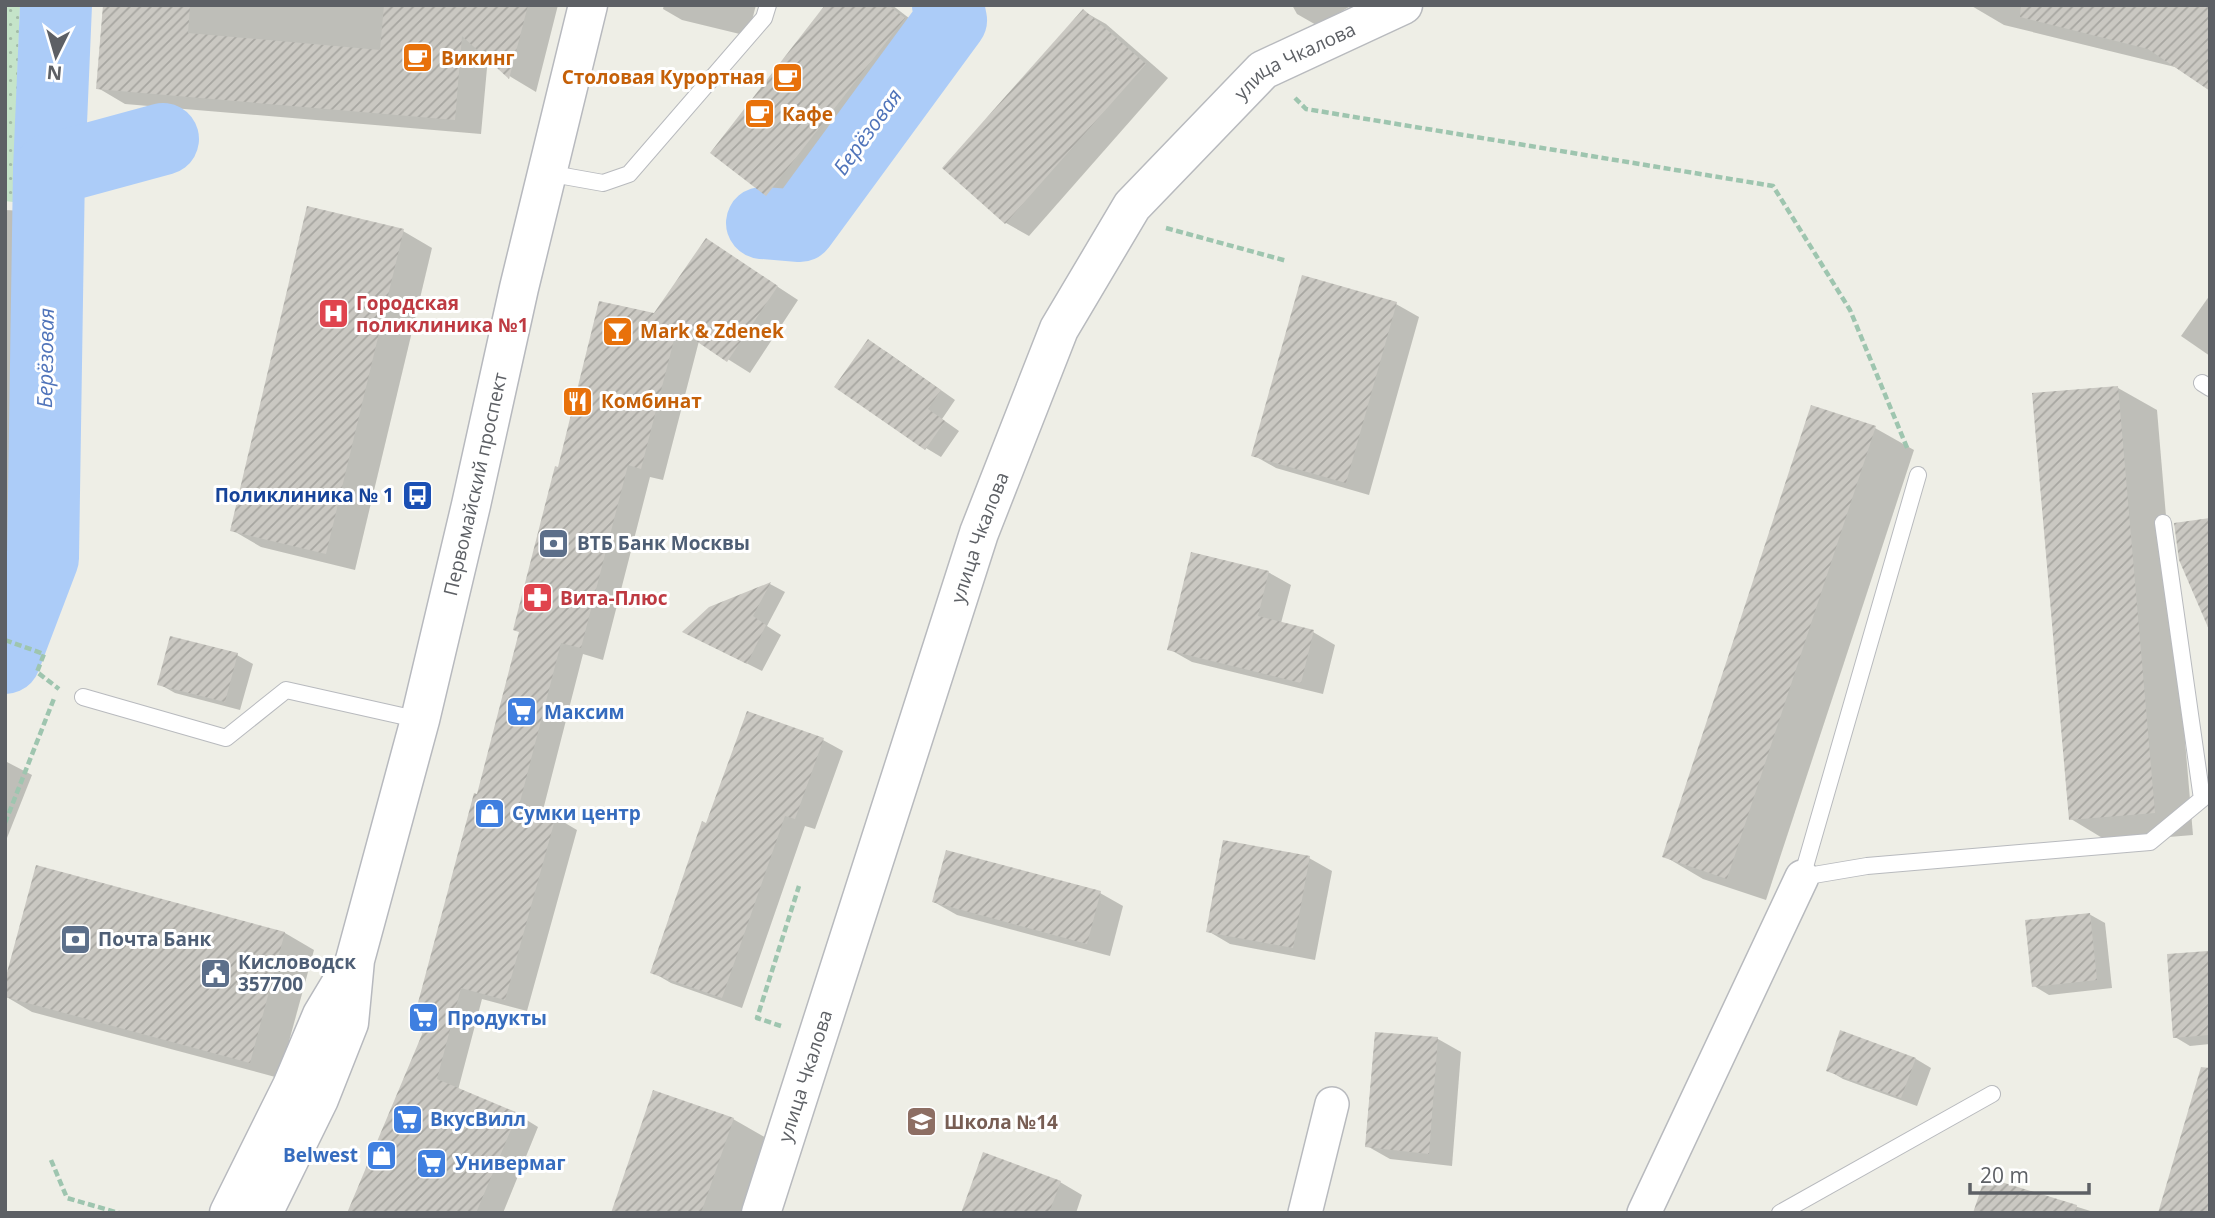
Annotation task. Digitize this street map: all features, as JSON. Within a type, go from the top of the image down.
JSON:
[{"type":"main road","name":"Первомайский проспект","points":[[262,1213],[319,1099],[349,1023],[355,960],[420,720],[519,288],[588,5]]},
{"type":"main road","name":"улица Чкалова","points":[[761,1213],[979,533],[1059,329],[1132,206],[1263,70],[1402,5]]},
{"type":"main road","name":"Первомайский проспект","points":[[229,1213],[292,1086],[322,1014],[355,960]]},
{"type":"street","points":[[1644,1213],[1802,877]]},
{"type":"street","points":[[1305,1213],[1332,1104]]},
{"type":"lane","points":[[547,173],[603,183],[629,174],[764,18],[768,5]]},
{"type":"lane","points":[[1918,475],[1802,877],[1867,866],[2150,842],[2202,799],[2163,523]]},
{"type":"lane","points":[[83,697],[226,738],[286,690],[420,720]]},
{"type":"lane","points":[[1780,1213],[1992,1094]]},
{"type":"path","points":[[1263,70],[1306,109],[1773,186],[1850,310],[1918,475]]},
{"type":"path","points":[[1185,232],[1287,261]]},
{"type":"path","points":[[5,640],[44,654],[37,672]]},
{"type":"path","points":[[5,823],[58,689]]},
{"type":"path","points":[[792,1029],[757,1018],[799,886]]},
{"type":"path","points":[[51,1160],[67,1198],[119,1213]]},
{"type":"green space","points":[[5,5],[20,5],[13,202],[5,201]]},
{"type":"building","points":[[103,5],[190,5],[188,33],[380,50],[384,5],[528,5],[509,79],[462,36],[455,120],[96,89]]},
{"type":"building","points":[[825,5],[888,5],[905,18],[766,196],[710,153]]},
{"type":"building","points":[[2021,5],[2210,5],[2210,91],[2148,49],[2020,17]]},
{"type":"building","points":[[1083,9],[1146,64],[1005,224],[942,168]]},
{"type":"building","name":"Городская поликлиника №1","points":[[307,206],[404,229],[326,554],[230,531]]},
{"type":"building","points":[[706,238],[778,286],[727,362],[677,328],[641,469],[628,465],[581,648],[561,643],[519,806],[556,816],[505,1000],[461,988],[437,1079],[518,1113],[476,1213],[347,1213],[423,1032],[411,1029],[519,632],[513,630],[555,466],[558,467],[599,301],[654,313]]},
{"type":"building","points":[[1302,275],[1397,302],[1346,483],[1251,456]]},
{"type":"building","points":[[868,339],[941,390],[928,409],[945,421],[925,450],[834,387]]},
{"type":"building","points":[[2118,386],[2155,813],[2069,820],[2032,393]]},
{"type":"building","points":[[1811,405],[1876,426],[1727,879],[1662,857]]},
{"type":"building","points":[[2210,518],[2210,632],[2179,560],[2174,523]]},
{"type":"building","points":[[1191,552],[1269,571],[1258,616],[1314,630],[1301,683],[1167,650]]},
{"type":"building","points":[[771,582],[753,616],[766,625],[747,664],[682,632],[709,607]]},
{"type":"building","points":[[170,636],[238,653],[225,702],[157,685]]},
{"type":"building","points":[[747,711],[824,738],[795,819],[785,816],[722,998],[650,973],[702,821],[706,823]]},
{"type":"building","points":[[1223,840],[1310,856],[1293,948],[1206,932]]},
{"type":"building","points":[[946,850],[1101,891],[1087,944],[932,902]]},
{"type":"building","points":[[36,865],[285,932],[250,1063],[5,997],[5,980]]},
{"type":"building","points":[[2090,913],[2097,980],[2032,987],[2025,920]]},
{"type":"building","points":[[2208,951],[2210,1035],[2173,1038],[2167,954]]},
{"type":"building","points":[[1840,1030],[1916,1058],[1901,1098],[1826,1071]]},
{"type":"building","points":[[1375,1032],[1438,1037],[1429,1154],[1365,1147]]},
{"type":"building","points":[[2201,1067],[2210,1068],[2210,1213],[2158,1213]]},
{"type":"building","points":[[653,1090],[734,1118],[701,1213],[611,1213]]},
{"type":"building","points":[[983,1152],[1061,1181],[1049,1213],[961,1213]]},
{"type":"building","points":[[1985,1177],[2077,1205],[2076,1213],[1973,1213]]},
{"type":"waterway","points":[[49,170],[56,5]]},
{"type":"waterway","name":"Берёзовая","points":[[762,223],[800,226],[951,20],[948,5]]},
{"type":"waterway","name":"Берёзовая","points":[[5,658],[43,558],[49,170],[163,139]]},
{"type":"place","name":"Викинг","points":[[418,58]]},
{"type":"place","name":"Столовая Курортная","points":[[788,77]]},
{"type":"place","name":"Кафе","points":[[759,114]]},
{"type":"place","name":"Городская поликлиника №1","points":[[333,314]]},
{"type":"place","name":"Mark & Zdenek","points":[[617,331]]},
{"type":"place","name":"Комбинат","points":[[578,401]]},
{"type":"place","name":"Поликлиника № 1","points":[[417,495]]},
{"type":"place","name":"ВТБ Банк Москвы","points":[[554,543]]},
{"type":"place","name":"Вита-Плюс","points":[[537,598]]},
{"type":"place","name":"Максим","points":[[521,712]]},
{"type":"place","name":"Сумки центр","points":[[489,813]]},
{"type":"place","name":"Почта Банк","points":[[75,939]]},
{"type":"place","name":"Кисловодск 357700","points":[[215,973]]},
{"type":"place","name":"Продукты","points":[[424,1018]]},
{"type":"place","name":"ВкусВилл","points":[[407,1119]]},
{"type":"place","name":"Школа №14","points":[[921,1122]]},
{"type":"place","name":"Belwest","points":[[381,1155]]},
{"type":"place","name":"Универмаг","points":[[432,1163]]}]
